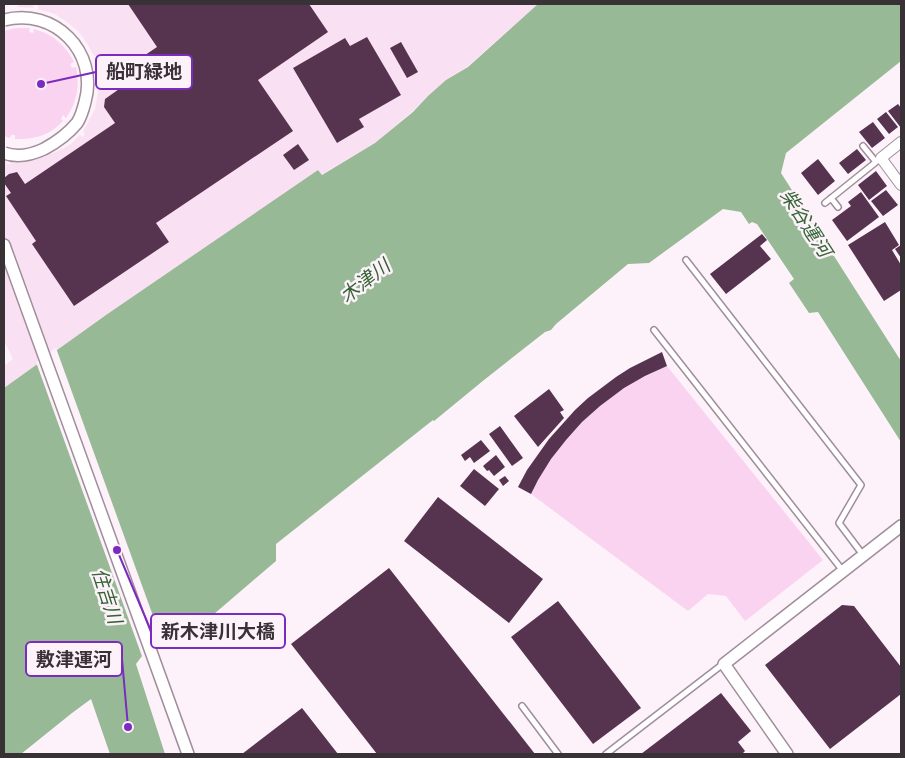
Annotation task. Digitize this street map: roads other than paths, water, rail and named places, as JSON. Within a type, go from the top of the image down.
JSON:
[{"type":"street","points":[[4,18],[12,14],[26,13],[38,15],[66,30],[81,51],[88,77],[82,108],[77,118],[62,134],[35,149],[17,152],[4,151]]},
{"type":"street","points":[[4,18],[26,17],[38,19],[66,34],[81,55],[86,67],[88,81],[88,94],[83,112],[78,122],[62,138],[35,153],[17,156],[4,151]]},
{"type":"street","points":[[901,142],[879,160],[901,185]]},
{"type":"street","points":[[4,245],[188,754]]},
{"type":"street","points":[[787,754],[724,664],[901,526]]},
{"type":"lane","points":[[824,203],[879,160],[863,146]]},
{"type":"lane","points":[[831,198],[838,207]]},
{"type":"lane","points":[[686,260],[861,485],[839,523],[863,556]]},
{"type":"lane","points":[[654,330],[843,571]]},
{"type":"lane","points":[[606,754],[724,664]]},
{"type":"lane","points":[[522,706],[558,754]]},
{"type":"water","points":[[538,4],[901,4],[901,61],[786,153],[781,173],[901,361],[901,442],[818,312],[809,313],[789,283],[794,279],[757,224],[752,222],[749,224],[741,212],[723,209],[649,263],[628,264],[551,330],[545,332],[276,544],[276,561],[214,614],[186,636],[142,656],[136,664],[165,754],[110,754],[91,699],[21,754],[4,754],[4,388],[106,315],[318,170],[322,175],[375,143],[413,112],[446,80],[468,67]]},
{"type":"place","name":"船町緑地","points":[[41,84]]},
{"type":"place","name":"新木津川大橋","points":[[117,550]]},
{"type":"place","name":"敷津運河","points":[[128,727]]},
{"type":"water label","name":"柴谷運河","points":[[806,223]]},
{"type":"water label","name":"木津川","points":[[365,281]]},
{"type":"water label","name":"住吉川","points":[[107,596]]}]
